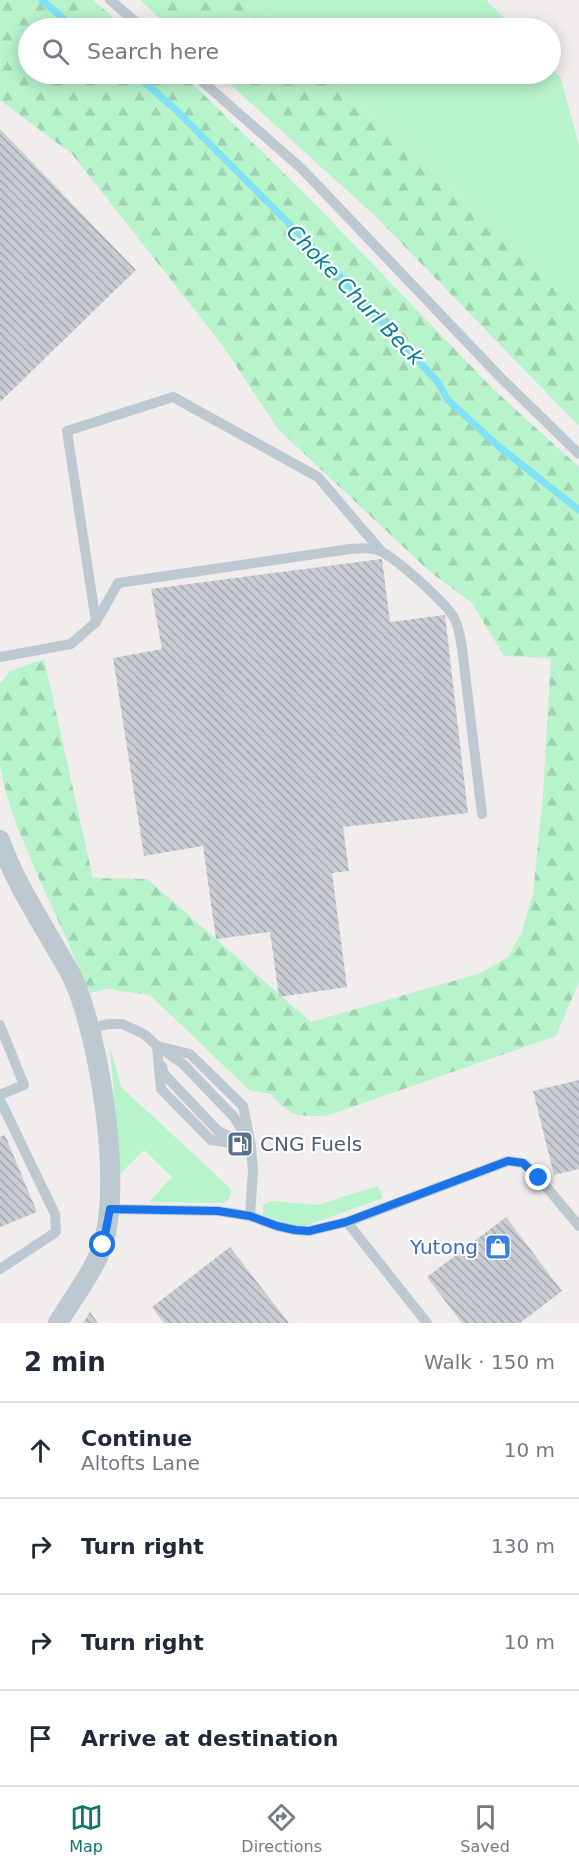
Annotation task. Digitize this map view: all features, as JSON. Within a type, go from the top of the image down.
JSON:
[{"type":"street","points":[[0,840],[8,863],[74,980],[99,1070],[106,1122],[110,1166],[110,1209],[103,1245],[88,1275],[58,1323]]},
{"type":"lane","points":[[110,0],[131,18]]},
{"type":"lane","points":[[205,84],[302,169],[502,379],[579,454]]},
{"type":"lane","points":[[96,622],[67,431],[173,397],[318,477],[381,551]]},
{"type":"lane","points":[[0,657],[71,644],[96,622],[118,583],[350,549],[375,549],[389,555],[417,579],[452,615],[458,628],[482,814]]},
{"type":"lane","points":[[89,1029],[108,1024],[122,1024],[144,1034],[156,1046],[180,1062],[234,1117],[251,1146],[253,1171],[250,1216]]},
{"type":"lane","points":[[0,1025],[24,1085],[0,1095]]},
{"type":"lane","points":[[156,1046],[164,1074],[218,1131],[251,1146]]},
{"type":"lane","points":[[0,1100],[55,1214],[56,1232],[0,1269]]},
{"type":"lane","points":[[110,1209],[218,1211],[250,1216],[295,1230],[309,1231],[346,1222],[508,1161],[523,1163],[539,1178],[579,1226]]},
{"type":"lane","points":[[346,1222],[428,1323]]},
{"type":"green space","points":[[0,0],[93,0],[114,18],[18,18],[18,84],[191,84],[308,197],[494,390],[579,467],[579,982],[556,1036],[326,1116],[310,1116],[293,1114],[270,1094],[249,1090],[150,995],[107,989],[90,993],[23,840],[3,781],[0,766],[0,684],[10,671],[44,659],[93,878],[147,879],[311,1022],[481,973],[508,957],[522,932],[533,894],[543,795],[551,658],[504,656],[472,603],[429,571],[278,429],[223,346],[72,154],[0,100]]},
{"type":"green space","points":[[140,0],[248,0],[267,18],[159,18]]},
{"type":"green space","points":[[248,0],[486,0],[504,18],[267,18]]},
{"type":"green space","points":[[561,78],[579,146],[579,310],[496,228],[338,84],[561,84]]},
{"type":"green space","points":[[230,84],[338,84],[496,228],[579,310],[579,426],[375,216]]},
{"type":"green space","points":[[110,1046],[121,1087],[229,1187],[231,1192],[229,1199],[224,1203],[149,1202],[172,1177],[144,1150],[120,1174]]},
{"type":"green space","points":[[378,1186],[383,1198],[308,1225],[295,1226],[263,1215],[263,1206],[272,1201],[317,1205]]},
{"type":"building","points":[[0,129],[136,270],[0,402]]},
{"type":"building","points":[[382,559],[390,622],[445,615],[468,813],[343,827],[349,871],[332,873],[347,987],[279,997],[270,932],[216,939],[203,846],[144,856],[113,658],[162,649],[151,589]]},
{"type":"building","points":[[579,1080],[579,1169],[554,1175],[533,1091]]},
{"type":"building","points":[[5,1135],[37,1212],[0,1227],[0,1137]]},
{"type":"building","name":"Yutong","points":[[506,1217],[562,1291],[520,1323],[462,1323],[427,1277]]},
{"type":"building","points":[[230,1247],[289,1323],[164,1323],[152,1307]]},
{"type":"building","points":[[90,1312],[98,1323],[83,1323]]},
{"type":"waterway","name":"Choke Churl Beck","points":[[42,0],[63,18]]},
{"type":"waterway","name":"Choke Churl Beck","points":[[146,84],[174,108],[324,259],[437,381],[448,400],[497,445],[579,510]]},
{"type":"place","name":"CNG Fuels","points":[[240,1144]]},
{"type":"place","name":"Yutong","points":[[498,1247]]},
{"type":"route","points":[[103,1245],[110,1209],[218,1211],[250,1216],[263,1222],[295,1230],[309,1231],[346,1222],[508,1161],[523,1163],[539,1178]]}]
